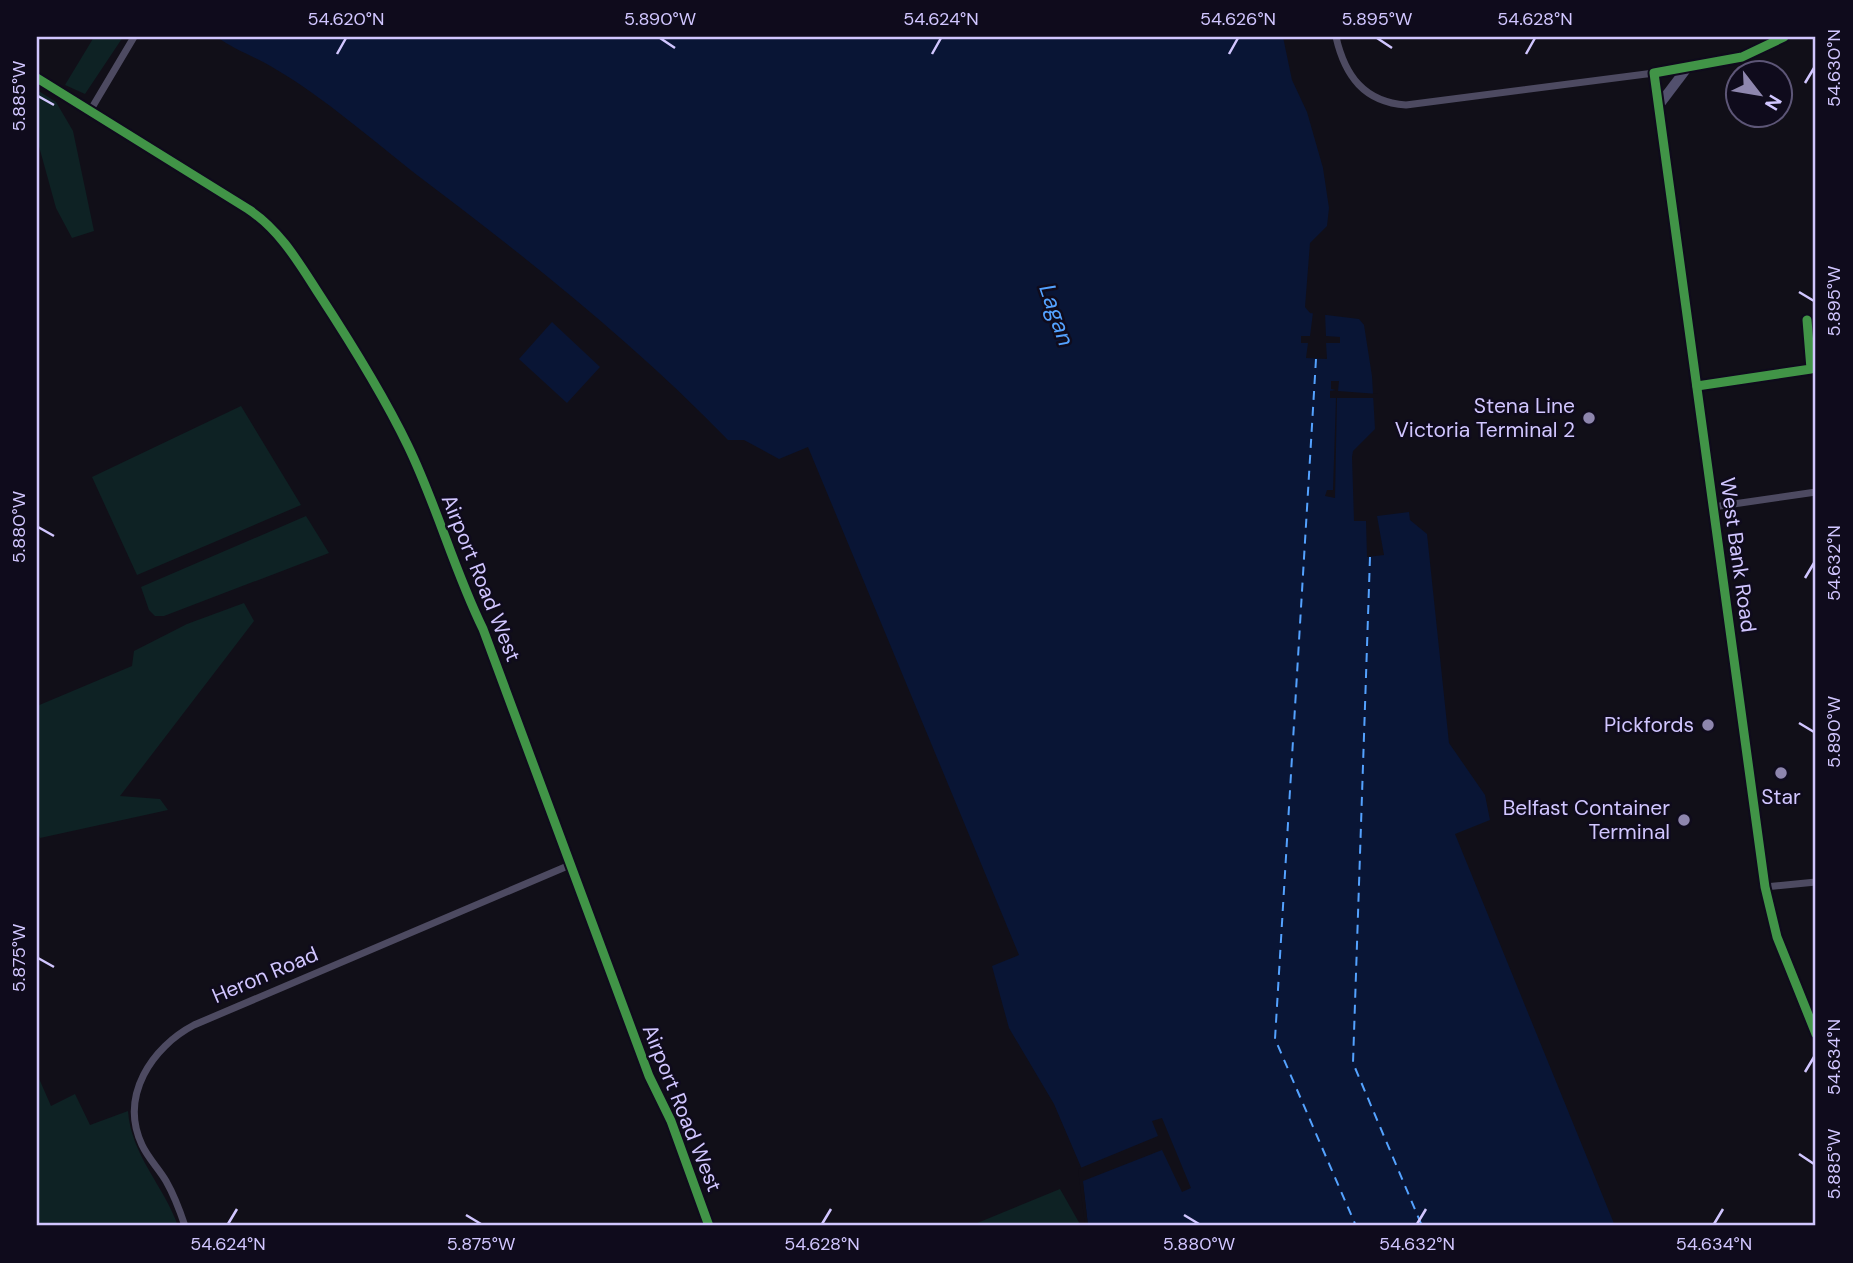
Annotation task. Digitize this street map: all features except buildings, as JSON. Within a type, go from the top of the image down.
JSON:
[{"type":"street","points":[[90,111],[134,37]]},
{"type":"street","points":[[1336,37],[1341,60],[1354,82],[1365,92],[1389,104],[1417,104],[1654,73],[1742,57],[1784,37]]},
{"type":"street","points":[[1659,106],[1687,67]]},
{"type":"street","name":"West Bank Road","points":[[1654,73],[1765,887],[1777,937],[1816,1034]]},
{"type":"street","name":"Airport Road West","points":[[37,78],[259,216],[286,245],[321,297],[408,447],[464,589],[484,629],[570,865],[709,1226]]},
{"type":"street","points":[[1697,386],[1811,369],[1807,320]]},
{"type":"street","points":[[1713,508],[1816,492]]},
{"type":"street","name":"Heron Road","points":[[186,1226],[165,1180],[142,1147],[134,1109],[142,1076],[166,1042],[194,1025],[570,865]]},
{"type":"street","points":[[1765,887],[1816,882]]},
{"type":"green space","points":[[94,37],[123,37],[85,94],[65,85]]},
{"type":"green space","points":[[37,90],[56,102],[73,131],[94,231],[72,238],[56,208],[37,139]]},
{"type":"green space","points":[[241,406],[301,505],[137,575],[92,477]]},
{"type":"green space","points":[[306,516],[329,553],[164,616],[155,616],[149,610],[141,587]]},
{"type":"green space","points":[[244,603],[254,621],[120,796],[160,799],[168,810],[40,838],[37,831],[37,706],[132,666],[134,651],[187,624]]},
{"type":"green space","points":[[37,1074],[51,1106],[75,1094],[90,1125],[128,1111],[130,1127],[141,1156],[178,1226],[37,1226]]},
{"type":"green space","points":[[1060,1189],[1081,1226],[970,1226]]},
{"type":"water","name":"Lagan","points":[[217,37],[1283,37],[1292,80],[1307,112],[1323,168],[1329,208],[1327,226],[1310,243],[1305,307],[1310,313],[1359,319],[1364,325],[1372,376],[1375,429],[1353,451],[1352,457],[1354,521],[1366,521],[1367,557],[1384,555],[1377,516],[1409,512],[1410,520],[1427,534],[1449,743],[1485,795],[1490,820],[1455,834],[1615,1226],[1088,1226],[1081,1167],[1054,1104],[1009,1028],[992,966],[1019,955],[808,447],[779,459],[744,440],[728,440],[617,335],[498,237],[312,93],[269,65]]},
{"type":"water","points":[[552,322],[600,367],[567,403],[519,359]]},
{"type":"pier","points":[[1313,313],[1325,313],[1326,336],[1340,337],[1340,343],[1326,343],[1327,359],[1306,358],[1308,343],[1301,343],[1301,336],[1310,336]]},
{"type":"pier","points":[[1331,381],[1339,381],[1338,391],[1378,394],[1378,398],[1337,398],[1335,498],[1325,496],[1327,490],[1333,490],[1336,398],[1330,398],[1330,391],[1336,390],[1331,389]]},
{"type":"pier","points":[[1162,1118],[1191,1188],[1182,1192],[1162,1150],[1083,1181],[1088,1226],[1085,1226],[1078,1169],[1158,1136],[1152,1121]]},
{"type":"ferry route","points":[[1316,359],[1275,1039],[1356,1226]]},
{"type":"ferry route","points":[[1370,557],[1353,1063],[1422,1226]]},
{"type":"cycle path","points":[[1784,37],[1742,57],[1654,73],[1765,887],[1777,937],[1816,1034]]},
{"type":"cycle path","points":[[37,78],[259,217],[296,259],[366,369],[418,469],[483,629],[649,1076],[671,1121],[709,1226]]},
{"type":"cycle path","points":[[1697,386],[1811,369],[1807,320]]},
{"type":"place","name":"Stena Line Victoria Terminal 2","points":[[1589,418]]},
{"type":"place","name":"Pickfords","points":[[1708,725]]},
{"type":"place","name":"Star","points":[[1781,773]]},
{"type":"place","name":"Belfast Container Terminal","points":[[1684,820]]}]
